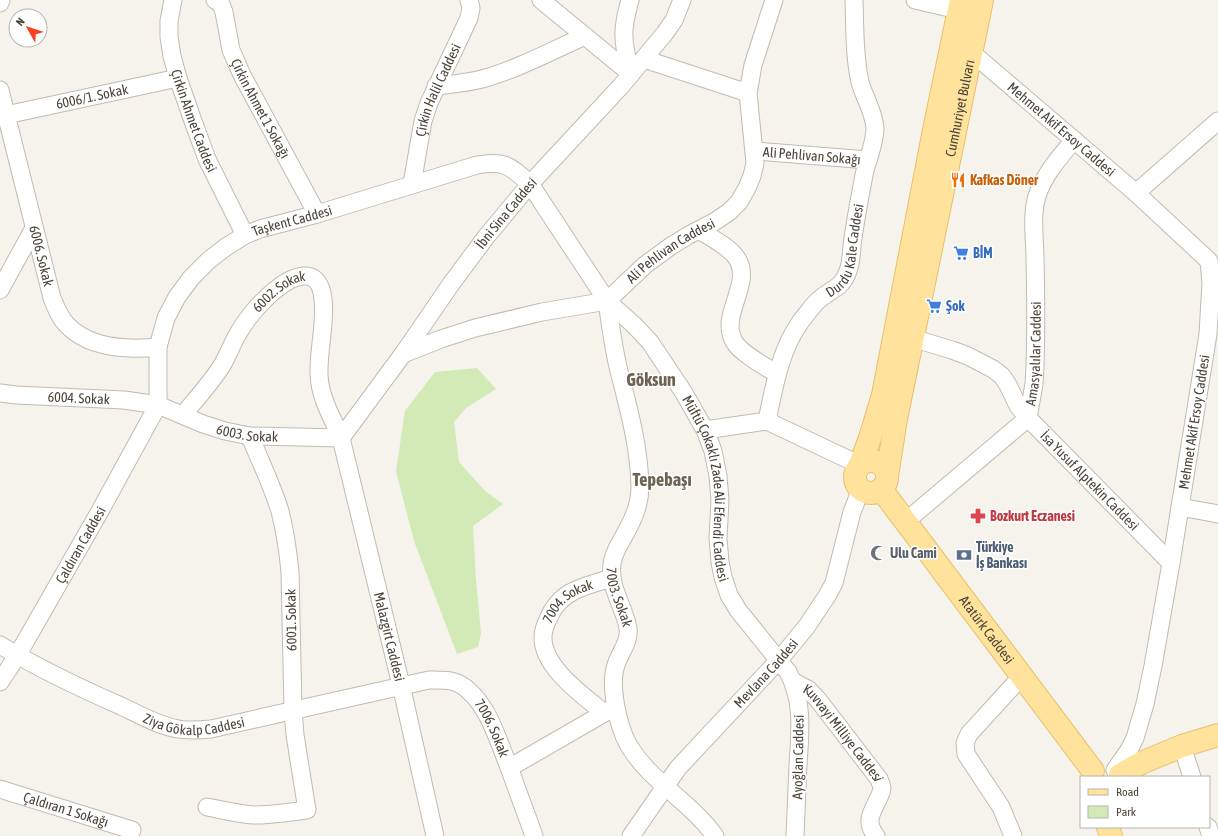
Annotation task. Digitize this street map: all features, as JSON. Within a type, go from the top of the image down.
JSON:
[{"type":"main road","name":"Cumhuriyet Bulvarı","points":[[960,5],[934,130],[883,395],[870,438],[860,466],[855,475],[855,480],[876,485],[892,435],[982,0]]},
{"type":"main road","points":[[860,466],[864,462],[869,461],[879,463],[886,471],[876,485]]},
{"type":"main road","name":"Atatürk Caddesi","points":[[876,485],[1021,677],[1090,774],[1098,768],[1104,767],[1110,768],[1119,774]]},
{"type":"main road","points":[[1119,774],[1182,746],[1218,736]]},
{"type":"street","name":"Çirkin Ahmet Caddesi","points":[[173,0],[169,37],[178,78],[207,159],[245,235]]},
{"type":"street","name":"Çirkin Ahmet 1 Sokağı","points":[[215,0],[221,4],[224,12],[231,50],[242,75],[317,214]]},
{"type":"street","points":[[541,0],[631,74]]},
{"type":"street","points":[[630,0],[624,22],[623,36],[631,74]]},
{"type":"street","name":"İbni Sina Caddesi","points":[[341,438],[486,237],[530,184],[644,59],[674,20],[682,0]]},
{"type":"street","name":"Ali Pehlivan Caddesi","points":[[607,301],[645,265],[671,246],[730,212],[739,202],[747,188],[755,163],[748,93],[753,65],[774,0]]},
{"type":"street","name":"Durdu Kale Caddesi","points":[[767,421],[777,374],[782,357],[791,338],[800,322],[820,298],[843,282],[849,271],[854,234],[875,128],[872,113],[861,83],[858,67],[854,0]]},
{"type":"street","points":[[916,0],[960,5]]},
{"type":"street","name":"Çirkin Halil Caddesi","points":[[412,184],[423,121],[429,103],[463,32],[473,3]]},
{"type":"street","points":[[436,86],[468,82],[495,75],[585,36]]},
{"type":"street","name":"Mehmet Akif Ersoy Caddesi","points":[[971,52],[1136,193],[1213,265],[1208,334],[1153,666],[1140,723],[1119,774]]},
{"type":"street","points":[[644,59],[748,93]]},
{"type":"street","name":"6006/1. Sokak","points":[[6,115],[178,78]]},
{"type":"street","name":"6006. Sokak","points":[[0,90],[52,298],[58,313],[67,325],[79,335],[94,341],[112,347],[142,349],[158,347]]},
{"type":"street","points":[[1136,193],[1218,120]]},
{"type":"street","name":"Amasyalılar Caddesi","points":[[905,522],[1028,418],[1034,384],[1035,367],[1035,260],[1033,226],[1037,196],[1042,183],[1052,167],[1074,140]]},
{"type":"street","name":"Ali Pehlivan Sokağı","points":[[755,151],[868,160]]},
{"type":"street","name":"Taşkent Caddesi","points":[[158,405],[158,347],[169,313],[177,297],[191,278],[208,260],[245,235],[260,229],[317,214],[412,184],[491,162],[514,169],[530,184]]},
{"type":"street","name":"Müftü Çokaklı Zade Ali Efendi Caddesi","points":[[530,184],[607,301],[634,325],[650,342],[684,393],[704,430],[713,451],[718,476],[720,500],[718,538],[723,577],[729,594],[738,610],[779,660]]},
{"type":"street","points":[[0,290],[34,228]]},
{"type":"street","points":[[699,230],[729,250],[736,257],[740,266],[741,277],[732,309],[729,329],[735,344],[777,374]]},
{"type":"street","name":"6002. Sokak","points":[[183,415],[222,367],[238,332],[249,316],[265,299],[292,278],[302,276],[311,277],[321,288],[323,299],[319,374],[320,388],[324,402],[341,438]]},
{"type":"street","points":[[403,354],[441,339],[475,328],[542,312],[607,301]]},
{"type":"street","name":"7003. Sokak","points":[[607,301],[618,367],[633,425],[638,454],[640,485],[640,501],[635,515],[616,550],[612,563],[612,578],[628,629],[628,640],[615,666],[610,710],[627,743],[647,769],[700,818],[715,836]]},
{"type":"street","name":"İsa Yusuf Alptekin Caddesi","points":[[912,338],[968,356],[993,369],[1002,376],[1018,406],[1028,418],[1171,563]]},
{"type":"street","name":"6004. Sokak","points":[[0,393],[124,400],[158,405]]},
{"type":"street","name":"6003. Sokak","points":[[158,405],[203,424],[225,431],[250,436],[341,438]]},
{"type":"street","name":"Çaldıran Caddesi","points":[[0,682],[17,656],[100,511],[158,405]]},
{"type":"street","points":[[704,430],[767,421],[860,466]]},
{"type":"street","name":"6001. Sokak","points":[[207,807],[254,815],[307,810],[295,734],[293,710],[290,572],[285,531],[273,492],[250,436]]},
{"type":"street","name":"Malazgirt Caddesi","points":[[341,438],[401,686],[435,836]]},
{"type":"street","name":"Mevlana Caddesi","points":[[631,836],[678,768],[779,660],[818,610],[834,583],[852,512],[876,485]]},
{"type":"street","points":[[1180,507],[1218,514]]},
{"type":"street","name":"7004. Sokak","points":[[610,710],[568,682],[556,670],[548,655],[543,636],[545,624],[557,603],[562,598],[573,591],[612,578]]},
{"type":"street","name":"Ziya Gökalp Caddesi","points":[[0,645],[17,656],[111,702],[176,729],[191,731],[211,728],[401,686]]},
{"type":"street","name":"Ayoğlan Caddesi","points":[[779,660],[794,682],[799,700],[800,718],[795,836]]},
{"type":"street","points":[[1013,836],[1001,808],[966,754],[965,744],[969,734],[1021,677]]},
{"type":"street","name":"7006. Sokak","points":[[401,686],[429,680],[447,680],[456,682],[468,690],[476,698],[487,715],[509,768],[534,836]]},
{"type":"street","name":"Kuvvayi Milliye Caddesi","points":[[794,682],[809,690],[820,701],[879,779],[882,788],[872,811],[869,823],[876,836]]},
{"type":"street","points":[[509,768],[610,710]]},
{"type":"street","points":[[1182,746],[1192,776]]},
{"type":"street","name":"Çaldıran 1 Sokağı","points":[[0,788],[132,830]]},
{"type":"green space","points":[[477,368],[496,389],[466,408],[454,422],[459,462],[485,491],[503,504],[473,526],[481,633],[478,647],[457,654],[414,541],[396,471],[405,411],[435,372]]},
{"type":"place","name":"Kafkas Döner","points":[[958,180]]},
{"type":"place","name":"BİM","points":[[961,253]]},
{"type":"place","name":"Şok","points":[[934,306]]},
{"type":"place","name":"Bozkurt Eczanesi","points":[[978,516]]},
{"type":"place","name":"Ulu Cami","points":[[878,553]]},
{"type":"place","name":"Türkiye İş Bankası","points":[[964,555]]},
{"type":"district","name":"Göksun","points":[[651,379]]},
{"type":"district","name":"Tepebaşı","points":[[662,479]]}]
